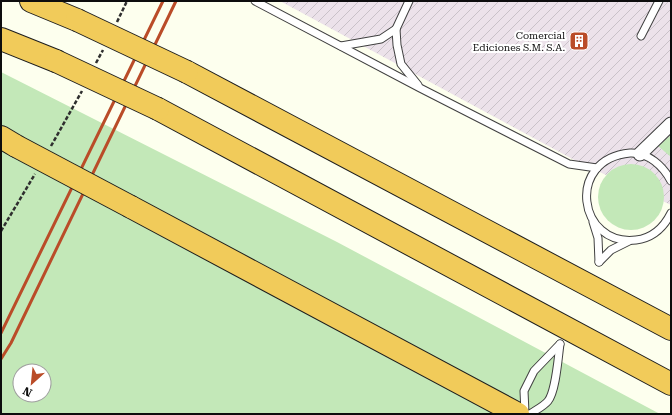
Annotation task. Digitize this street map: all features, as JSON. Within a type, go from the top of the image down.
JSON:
[{"type":"highway","points":[[31,1],[77,20],[187,72],[671,328]]},
{"type":"highway","points":[[1,39],[56,61],[158,109],[671,384]]},
{"type":"highway","points":[[9,142],[518,414]]},
{"type":"street","points":[[640,154],[671,124]]},
{"type":"lane","points":[[255,1],[569,164],[597,168]]},
{"type":"lane","points":[[341,46],[381,39],[396,29],[410,1]]},
{"type":"lane","points":[[641,36],[659,1]]},
{"type":"lane","points":[[396,29],[397,45],[401,64],[420,88]]},
{"type":"lane","points":[[671,181],[665,170],[649,157],[640,154],[619,154],[609,158],[597,168],[590,180],[586,195],[587,205],[598,238],[599,262],[611,250],[629,241],[644,239],[657,232],[671,213]]},
{"type":"lane","points":[[593,220],[603,232],[612,237],[629,241]]},
{"type":"lane","points":[[524,414],[524,391],[534,371],[560,344],[553,394],[548,401],[530,414]]},
{"type":"path","points":[[115,27],[127,1]]},
{"type":"path","points":[[93,69],[104,48]]},
{"type":"path","points":[[49,150],[82,90]]},
{"type":"path","points":[[1,231],[37,169]]},
{"type":"shaded area","points":[[280,1],[671,1],[671,205],[578,162]]},
{"type":"green space","points":[[1,72],[337,242],[660,414],[1,414]]},
{"type":"green space","points":[[671,135],[671,157],[658,146]]},
{"type":"green space","points":[[631,164],[644,167],[654,174],[661,184],[664,197],[661,210],[654,220],[644,227],[631,230],[618,227],[608,220],[601,210],[598,197],[601,184],[608,174],[618,167]]},
{"type":"railway","points":[[1,333],[163,1]]},
{"type":"railway","points":[[1,359],[11,343],[176,1]]},
{"type":"place","name":"Comercial Ediciones S.M. S.A.","points":[[579,41]]}]
